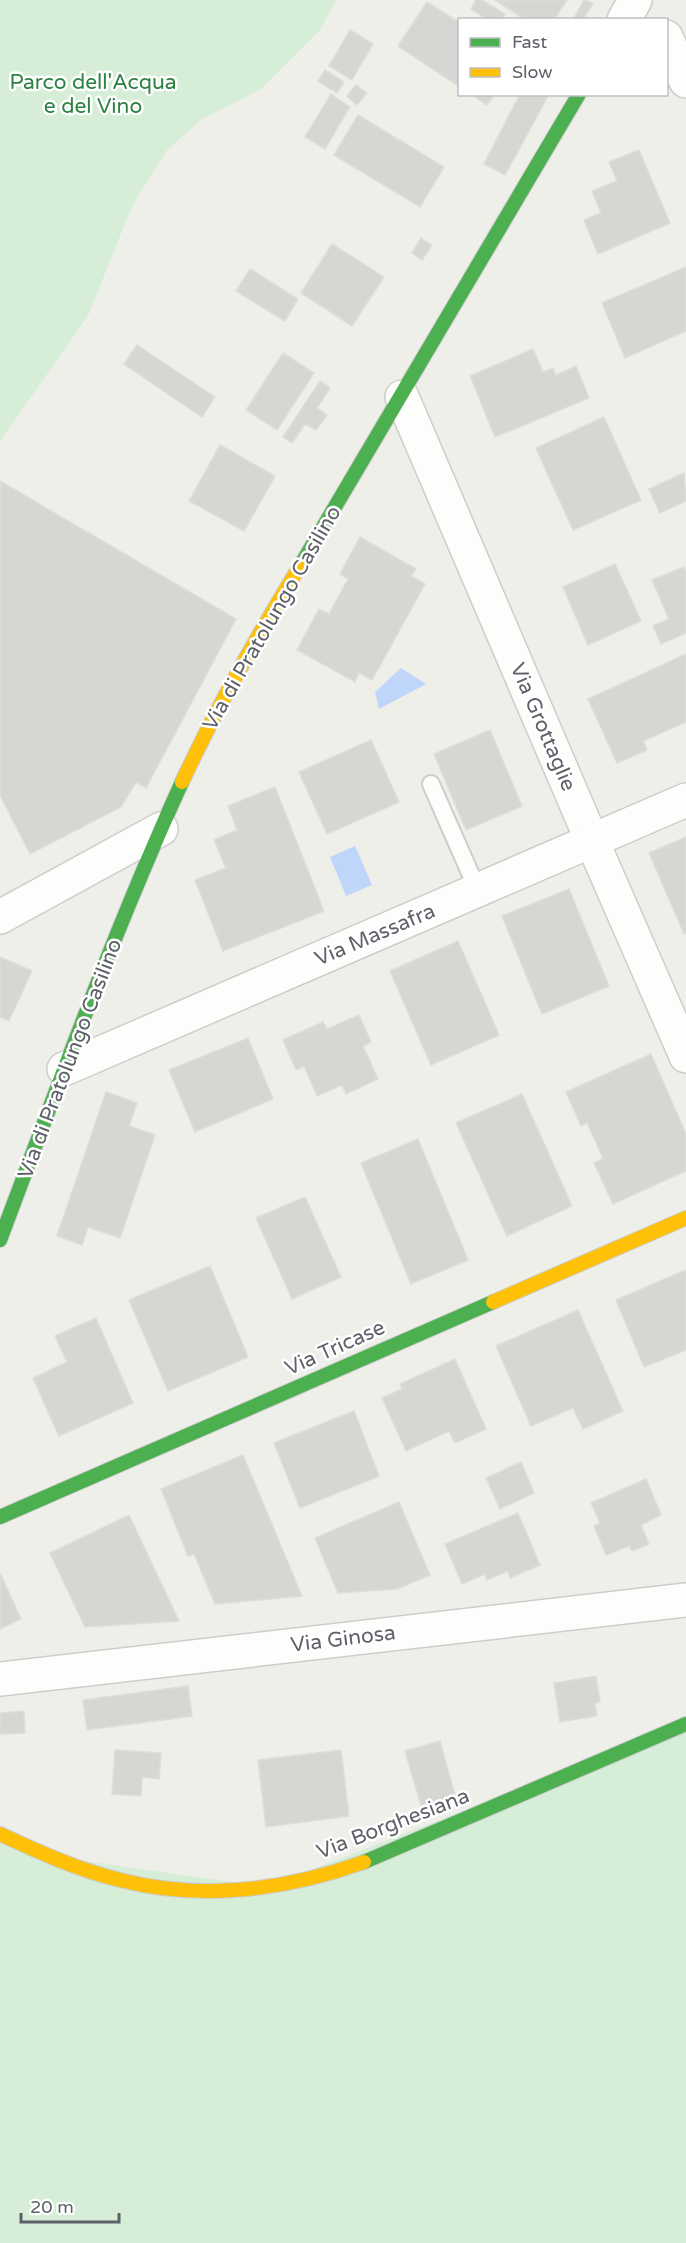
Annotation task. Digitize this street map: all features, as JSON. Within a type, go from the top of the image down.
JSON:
[{"type":"street","points":[[625,18],[635,0]]},
{"type":"street","points":[[651,0],[658,18]]},
{"type":"street","points":[[668,41],[686,81]]},
{"type":"street","name":"Via di Pratolungo Casilino","points":[[0,1240],[64,1069],[161,829],[207,728],[242,662],[402,397],[578,96]]},
{"type":"street","name":"Via Grottaglie","points":[[402,397],[686,1056]]},
{"type":"street","name":"Via Massafra","points":[[64,1069],[686,800]]},
{"type":"street","points":[[0,917],[161,829]]},
{"type":"street","name":"Via Tricase","points":[[0,1517],[686,1218]]},
{"type":"street","name":"Via Ginosa","points":[[0,1679],[686,1600]]},
{"type":"street","name":"Via Borghesiana","points":[[0,1834],[95,1872],[152,1887],[212,1892],[274,1886],[311,1878],[374,1858],[686,1724]]},
{"type":"lane","points":[[430,784],[477,891]]},
{"type":"green space","name":"Parco dell'Acqua e del Vino","points":[[0,0],[336,0],[320,30],[261,89],[202,119],[167,150],[132,206],[88,316],[0,441]]},
{"type":"green space","points":[[686,1724],[686,2243],[0,2243],[0,1834],[51,1856],[267,1887]]},
{"type":"water","points":[[401,668],[426,684],[379,709],[375,692]]},
{"type":"water","points":[[355,846],[372,885],[346,896],[330,857]]},
{"type":"building","points":[[476,0],[482,0],[505,14],[502,18],[485,18],[471,9]]},
{"type":"building","points":[[495,0],[567,0],[555,18],[522,18]]},
{"type":"building","points":[[584,0],[593,3],[584,18],[574,18]]},
{"type":"building","points":[[427,2],[458,22],[458,86],[398,46]]},
{"type":"building","points":[[350,30],[373,44],[352,80],[329,66]]},
{"type":"building","points":[[325,70],[344,82],[337,93],[318,81]]},
{"type":"building","points":[[356,85],[367,93],[357,105],[347,96]]},
{"type":"building","points":[[331,94],[350,107],[325,149],[305,137]]},
{"type":"building","points":[[474,96],[494,96],[487,105]]},
{"type":"building","points":[[519,96],[548,96],[505,175],[484,164]]},
{"type":"building","points":[[358,115],[444,167],[420,207],[334,155]]},
{"type":"building","points":[[639,150],[670,223],[598,254],[584,220],[601,213],[592,191],[617,181],[609,162]]},
{"type":"building","points":[[421,238],[432,245],[422,260],[412,253]]},
{"type":"building","points":[[332,244],[384,277],[352,326],[301,293]]},
{"type":"building","points":[[686,267],[686,331],[625,358],[602,303]]},
{"type":"building","points":[[250,269],[298,299],[285,321],[236,291]]},
{"type":"building","points":[[137,345],[215,397],[202,417],[124,364]]},
{"type":"building","points":[[533,349],[543,372],[553,368],[556,375],[576,366],[589,398],[495,437],[470,376]]},
{"type":"building","points":[[283,353],[314,373],[277,430],[246,410]]},
{"type":"building","points":[[320,381],[330,388],[317,408],[327,415],[316,430],[305,424],[292,443],[283,437]]},
{"type":"building","points":[[604,417],[641,500],[573,530],[536,448]]},
{"type":"building","points":[[220,445],[275,476],[244,531],[189,501]]},
{"type":"building","points":[[684,473],[686,501],[660,513],[649,489]]},
{"type":"building","points":[[0,481],[236,619],[146,788],[136,782],[121,807],[30,854],[0,795]]},
{"type":"building","points":[[360,537],[416,569],[411,576],[425,584],[372,680],[359,673],[355,682],[297,650],[319,609],[329,614],[348,579],[340,574]]},
{"type":"building","points":[[615,564],[641,621],[588,645],[563,587]]},
{"type":"building","points":[[684,567],[686,572],[686,633],[661,644],[653,626],[669,619],[652,580]]},
{"type":"building","points":[[686,654],[686,722],[643,741],[647,750],[617,763],[588,699]]},
{"type":"building","points":[[490,730],[522,806],[466,830],[434,754]]},
{"type":"building","points":[[371,740],[399,802],[327,834],[299,772]]},
{"type":"building","points":[[275,787],[324,911],[223,951],[195,880],[226,868],[214,840],[237,830],[228,806]]},
{"type":"building","points":[[686,837],[686,933],[684,934],[649,853]]},
{"type":"building","points":[[569,889],[609,986],[542,1014],[502,916]]},
{"type":"building","points":[[458,941],[499,1035],[431,1065],[390,971]]},
{"type":"building","points":[[0,957],[32,971],[9,1021],[0,1017]]},
{"type":"building","points":[[359,1015],[371,1042],[363,1046],[378,1079],[346,1094],[342,1085],[317,1096],[304,1066],[296,1070],[283,1040],[323,1022],[327,1029]]},
{"type":"building","points":[[248,1038],[273,1099],[195,1132],[169,1070]]},
{"type":"building","points":[[651,1054],[686,1134],[686,1171],[613,1204],[594,1163],[603,1158],[587,1123],[581,1126],[566,1092]]},
{"type":"building","points":[[106,1092],[137,1103],[129,1126],[155,1135],[120,1238],[88,1227],[82,1245],[57,1236]]},
{"type":"building","points":[[522,1094],[572,1206],[507,1236],[456,1123]]},
{"type":"building","points":[[418,1139],[468,1260],[411,1284],[361,1163]]},
{"type":"building","points":[[305,1197],[341,1277],[292,1299],[256,1218]]},
{"type":"building","points":[[210,1266],[248,1357],[168,1391],[129,1300]]},
{"type":"building","points":[[686,1270],[686,1350],[644,1367],[616,1300]]},
{"type":"building","points":[[578,1310],[623,1411],[583,1429],[573,1408],[531,1426],[496,1346]]},
{"type":"building","points":[[96,1318],[133,1403],[59,1436],[33,1378],[67,1362],[55,1336]]},
{"type":"building","points":[[455,1359],[486,1429],[455,1443],[449,1431],[406,1451],[382,1398],[402,1389],[400,1384]]},
{"type":"building","points":[[354,1411],[379,1476],[300,1508],[274,1443]]},
{"type":"building","points":[[243,1455],[302,1596],[215,1604],[194,1554],[188,1556],[161,1489]]},
{"type":"building","points":[[521,1462],[534,1493],[500,1509],[486,1478]]},
{"type":"building","points":[[646,1479],[661,1515],[641,1525],[649,1544],[632,1551],[629,1546],[606,1555],[594,1526],[600,1523],[591,1503]]},
{"type":"building","points":[[399,1502],[430,1575],[397,1589],[338,1593],[315,1538]]},
{"type":"building","points":[[518,1513],[540,1565],[510,1578],[508,1571],[487,1580],[485,1574],[462,1584],[445,1544]]},
{"type":"building","points":[[129,1515],[179,1621],[85,1627],[50,1553]]},
{"type":"building","points":[[0,1573],[21,1619],[0,1629]]},
{"type":"building","points":[[596,1676],[600,1702],[595,1703],[597,1716],[560,1722],[554,1683]]},
{"type":"building","points":[[188,1686],[192,1716],[87,1730],[83,1700]]},
{"type":"building","points":[[24,1711],[25,1733],[0,1734],[0,1713]]},
{"type":"building","points":[[440,1741],[456,1799],[422,1809],[405,1751]]},
{"type":"building","points":[[115,1750],[161,1753],[159,1779],[142,1777],[141,1796],[112,1794]]},
{"type":"building","points":[[341,1750],[349,1816],[266,1827],[258,1760]]},
{"type":"traffic: fast","points":[[300,566],[578,96]]},
{"type":"traffic: fast","points":[[0,1240],[110,952],[182,782]]},
{"type":"traffic: fast","points":[[0,1517],[493,1302]]},
{"type":"traffic: fast","points":[[364,1862],[686,1724]]},
{"type":"traffic: slow","points":[[182,782],[238,672],[300,566]]},
{"type":"traffic: slow","points":[[493,1302],[686,1218]]},
{"type":"traffic: slow","points":[[0,1834],[59,1860],[104,1876],[181,1890],[212,1891],[274,1886],[304,1880],[364,1862]]}]
